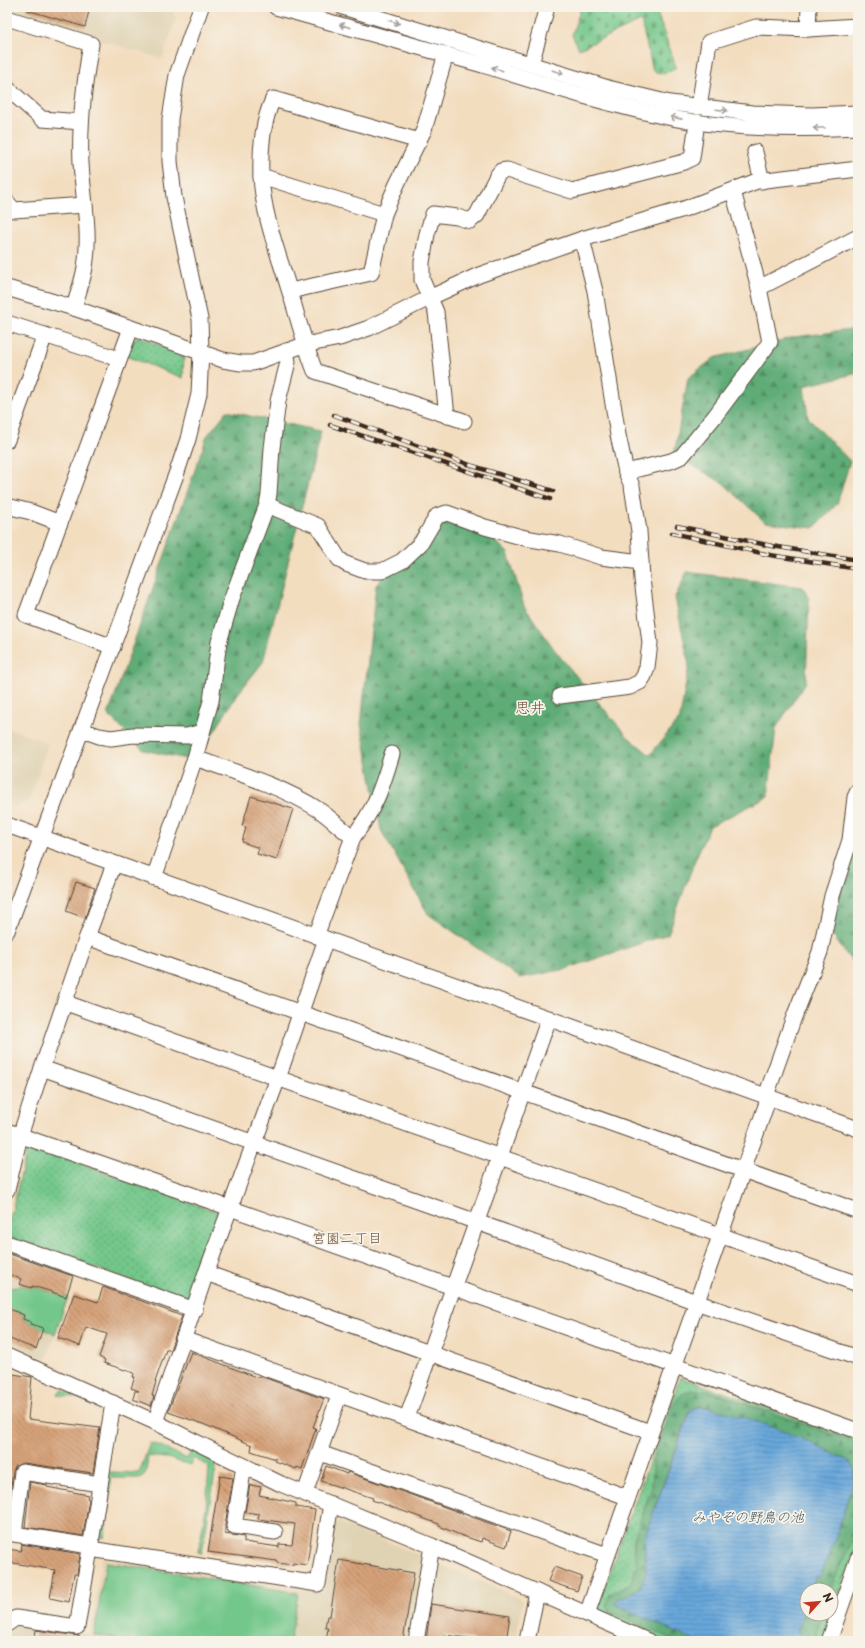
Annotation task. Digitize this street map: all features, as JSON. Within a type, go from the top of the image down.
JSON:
[{"type":"street","points":[[7,931],[113,647],[188,439],[199,394],[201,352],[200,319],[174,197],[170,160],[170,119],[177,75],[201,7]]},
{"type":"street","points":[[276,7],[446,54],[610,103],[678,119],[698,114],[812,115],[858,113]]},
{"type":"street","points":[[343,7],[622,92],[670,103],[698,114],[769,128],[858,127]]},
{"type":"street","points":[[531,64],[547,7]]},
{"type":"street","points":[[808,29],[809,7]]},
{"type":"street","points":[[7,18],[91,44],[83,91],[81,122],[81,163],[87,228],[85,267],[74,308]]},
{"type":"street","points":[[447,416],[436,312],[422,280],[422,262],[426,234],[433,214],[457,217],[470,221],[478,215],[497,176],[501,171],[507,170],[572,191],[684,162],[692,158],[709,42],[756,27],[808,29],[858,26]]},
{"type":"street","points":[[290,291],[371,273],[384,214],[424,130],[446,54]]},
{"type":"street","points":[[7,88],[42,119],[81,122]]},
{"type":"street","points":[[419,141],[273,99],[268,110],[262,134],[260,156],[264,202],[304,345],[314,371],[464,421]]},
{"type":"street","points":[[755,152],[762,181]]},
{"type":"street","points":[[7,288],[74,308],[223,360],[241,363],[254,363],[304,345],[340,338],[369,328],[479,275],[582,239],[684,209],[757,181],[858,169]]},
{"type":"street","points":[[261,176],[384,214]]},
{"type":"street","points":[[626,472],[671,461],[682,456],[770,342],[759,288],[733,191]]},
{"type":"street","points":[[7,202],[14,210],[85,205]]},
{"type":"street","points":[[759,288],[858,237]]},
{"type":"street","points":[[560,696],[630,687],[640,682],[648,667],[650,643],[640,562],[639,531],[632,486],[626,472],[617,427],[596,290],[582,239]]},
{"type":"street","points":[[7,323],[119,359]]},
{"type":"street","points":[[113,647],[26,615],[131,328]]},
{"type":"street","points":[[7,440],[45,335]]},
{"type":"street","points":[[154,878],[195,758],[211,701],[219,642],[232,598],[270,494],[272,448],[278,401],[288,362],[286,351]]},
{"type":"street","points":[[267,505],[318,526],[339,559],[346,564],[365,571],[382,571],[402,561],[421,543],[438,516],[447,512],[485,527],[524,538],[560,544],[601,557],[640,562]]},
{"type":"street","points":[[7,506],[31,512],[60,523]]},
{"type":"street","points":[[82,730],[99,736],[111,738],[133,735],[187,736],[202,732]]},
{"type":"street","points":[[155,1422],[195,1310],[206,1273],[278,1078],[299,1014],[352,837],[367,819],[380,792],[392,754]]},
{"type":"street","points":[[195,758],[251,778],[302,800],[320,811],[352,837]]},
{"type":"street","points":[[587,1614],[720,1236],[794,1018],[820,952],[832,896],[850,840],[855,797],[858,791]]},
{"type":"street","points":[[7,825],[858,1129]]},
{"type":"street","points":[[7,1190],[14,1134],[42,1068],[66,1003],[86,937],[114,864]]},
{"type":"street","points":[[86,937],[299,1014],[858,1211]]},
{"type":"street","points":[[66,1003],[858,1284]]},
{"type":"street","points":[[407,1418],[429,1352],[477,1222],[549,1018]]},
{"type":"street","points":[[42,1068],[477,1222],[696,1302],[858,1358]]},
{"type":"street","points":[[14,1134],[230,1208],[674,1367],[858,1431]]},
{"type":"street","points":[[7,1243],[195,1310]]},
{"type":"street","points":[[206,1273],[650,1432]]},
{"type":"street","points":[[184,1339],[339,1396],[407,1418],[627,1497]]},
{"type":"street","points":[[7,1356],[155,1422],[282,1484],[432,1546],[648,1641]]},
{"type":"street","points":[[305,1493],[339,1396]]},
{"type":"street","points":[[7,1624],[16,1618],[77,1627],[113,1403]]},
{"type":"street","points":[[320,1452],[607,1555]]},
{"type":"street","points":[[244,1466],[234,1526],[275,1532]]},
{"type":"street","points":[[100,1484],[22,1472],[14,1534],[318,1584],[331,1504]]},
{"type":"street","points":[[416,1641],[432,1546]]},
{"type":"street","points":[[829,1641],[855,1577],[858,1558]]},
{"type":"street","points":[[528,1641],[537,1592]]},
{"type":"shaded area","points":[[7,7],[170,7],[176,19],[162,59],[7,11]]},
{"type":"shaded area","points":[[7,727],[48,743],[30,799],[15,808],[7,805]]},
{"type":"shaded area","points":[[7,1250],[77,1274],[46,1360],[7,1341]]},
{"type":"shaded area","points":[[339,1521],[523,1600],[516,1641],[7,1641],[7,1632],[18,1624],[90,1635],[102,1557],[323,1592],[334,1524]]},
{"type":"green space","points":[[581,7],[655,7],[676,67],[664,74],[653,71],[641,21],[579,49],[572,35]]},
{"type":"green space","points":[[858,329],[858,373],[804,386],[808,418],[850,461],[837,504],[814,528],[765,522],[723,483],[674,455],[688,378],[714,358],[794,337]]},
{"type":"green space","points":[[138,336],[184,355],[183,378],[126,356],[131,341]]},
{"type":"green space","points":[[227,411],[321,431],[263,662],[237,695],[196,761],[143,750],[108,715],[207,436]]},
{"type":"green space","points":[[466,513],[508,553],[524,606],[557,653],[627,736],[650,755],[680,718],[689,665],[675,597],[687,572],[803,587],[809,597],[806,682],[776,728],[768,797],[710,826],[695,860],[668,934],[566,969],[520,978],[428,914],[381,830],[361,724],[376,585],[418,535]]},
{"type":"green space","points":[[858,817],[858,970],[830,932]]},
{"type":"green space","points":[[28,1145],[218,1212],[221,1218],[193,1296],[186,1300],[7,1237],[7,1231]]},
{"type":"green space","points":[[22,1285],[31,1288],[32,1286],[68,1297],[55,1334],[30,1324],[31,1322],[23,1319],[24,1315],[7,1308],[7,1292],[9,1287],[13,1288]]},
{"type":"green space","points":[[680,1377],[858,1440],[858,1443],[707,1390],[693,1389],[682,1394],[675,1402],[653,1460],[652,1486],[633,1544],[637,1564],[631,1584],[610,1594],[606,1606],[609,1611],[677,1641],[666,1641],[596,1610]]},
{"type":"green space","points":[[699,1388],[858,1443],[858,1531],[843,1559],[833,1582],[814,1582],[816,1576],[820,1577],[834,1543],[852,1485],[850,1462],[806,1441],[745,1419],[704,1406],[693,1409],[689,1412],[644,1538],[646,1571],[641,1586],[634,1592],[617,1600],[615,1604],[695,1641],[677,1641],[609,1611],[606,1606],[610,1594],[631,1584],[635,1551],[634,1539],[652,1486],[653,1460],[675,1402],[685,1392]]},
{"type":"green space","points":[[63,1390],[78,1398],[58,1395],[59,1392]]},
{"type":"green space","points":[[150,1443],[163,1447],[187,1459],[192,1449],[217,1461],[202,1553],[198,1552],[206,1509],[209,1466],[193,1458],[191,1465],[167,1458],[148,1456],[146,1473],[140,1478],[110,1478],[110,1498],[104,1538],[97,1537],[108,1472],[139,1473]]},
{"type":"green space","points":[[858,1531],[858,1542],[839,1596],[839,1582],[833,1582],[843,1559]]},
{"type":"green space","points":[[106,1562],[298,1593],[290,1641],[131,1641],[94,1635]]},
{"type":"green space","points":[[800,1622],[820,1622],[815,1641],[799,1641],[801,1635],[797,1632]]},
{"type":"green space","points":[[820,1622],[830,1622],[823,1641],[815,1641]]},
{"type":"water","name":"みやぞの野鳥の池","points":[[701,1406],[719,1410],[777,1429],[850,1462],[855,1471],[834,1543],[820,1577],[816,1576],[814,1582],[799,1582],[799,1622],[800,1622],[797,1632],[801,1634],[799,1641],[695,1641],[615,1604],[616,1600],[634,1592],[641,1586],[646,1571],[644,1538],[690,1412],[694,1408]]},
{"type":"building","points":[[27,7],[90,7],[85,27],[27,10]]},
{"type":"building","points":[[251,796],[293,809],[277,860],[257,854],[259,848],[242,842],[246,827],[242,826]]},
{"type":"building","points":[[76,882],[95,888],[85,918],[66,911]]},
{"type":"building","points":[[7,1253],[73,1276],[66,1297],[32,1286],[32,1288],[19,1284],[21,1279],[7,1274]]},
{"type":"building","points":[[103,1287],[182,1316],[170,1350],[166,1350],[155,1382],[152,1396],[154,1396],[151,1406],[133,1399],[135,1391],[139,1391],[131,1388],[135,1377],[133,1377],[134,1373],[104,1363],[105,1360],[99,1357],[107,1334],[86,1327],[80,1346],[58,1338],[74,1294],[98,1302]]},
{"type":"building","points":[[7,1308],[24,1315],[23,1319],[31,1322],[30,1324],[43,1328],[36,1349],[7,1338]]},
{"type":"building","points":[[191,1352],[256,1377],[259,1378],[260,1376],[324,1399],[313,1427],[316,1428],[302,1469],[297,1467],[296,1469],[275,1461],[276,1459],[251,1451],[252,1445],[203,1424],[168,1412]]},
{"type":"building","points":[[13,1374],[32,1377],[28,1419],[100,1428],[93,1473],[23,1463],[15,1466],[13,1471],[7,1518],[7,1415]]},
{"type":"building","points":[[326,1466],[347,1474],[348,1472],[511,1531],[506,1547],[482,1538],[481,1542],[460,1535],[439,1526],[439,1524],[372,1500],[373,1498],[321,1481]]},
{"type":"building","points":[[220,1476],[233,1478],[225,1525],[225,1534],[244,1537],[244,1542],[279,1547],[279,1544],[292,1545],[295,1524],[258,1519],[259,1514],[245,1512],[250,1485],[261,1487],[259,1495],[296,1503],[296,1507],[315,1510],[307,1565],[277,1563],[277,1561],[208,1552]]},
{"type":"building","points":[[30,1482],[88,1495],[87,1498],[89,1499],[83,1536],[25,1527]]},
{"type":"building","points":[[22,1544],[80,1554],[77,1574],[74,1574],[69,1602],[50,1598],[55,1570],[7,1562],[7,1549],[21,1551]]},
{"type":"building","points":[[339,1560],[414,1573],[403,1641],[326,1641],[328,1628],[325,1628],[327,1616],[330,1616]]},
{"type":"building","points":[[554,1567],[582,1577],[577,1591],[548,1581]]},
{"type":"building","points":[[431,1604],[510,1616],[506,1641],[474,1641],[474,1639],[444,1635],[443,1641],[426,1641]]},
{"type":"building","points":[[36,1630],[79,1636],[78,1641],[34,1641]]},
{"type":"waterway","points":[[7,1374],[8,1367]]},
{"type":"railway","points":[[334,415],[473,466],[553,491]]},
{"type":"railway","points":[[330,425],[550,499]]},
{"type":"railway","points":[[677,526],[772,546],[858,560]]},
{"type":"railway","points":[[672,533],[770,555],[858,569]]},
{"type":"district","name":"思井","points":[[530,708]]},
{"type":"district","name":"宮園二丁目","points":[[347,1238]]}]
